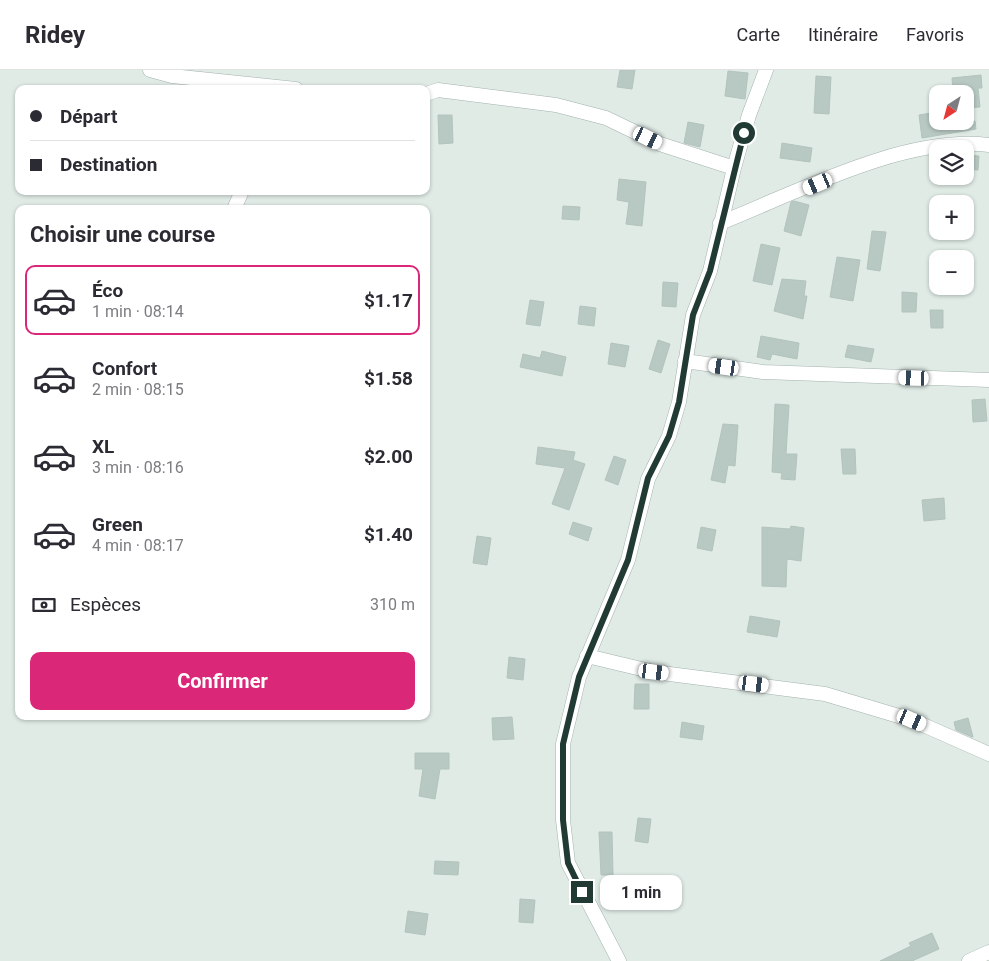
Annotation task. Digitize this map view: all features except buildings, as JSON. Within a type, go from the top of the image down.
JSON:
[{"type":"street","points":[[150,70],[172,76],[252,85]]},
{"type":"street","points":[[619,961],[568,863],[563,820],[563,744],[579,677],[628,560],[648,478],[669,436],[679,402],[693,315],[710,271],[734,168],[749,115],[766,70]]},
{"type":"street","points":[[430,93],[438,90],[556,105],[606,118],[660,144],[734,168]]},
{"type":"street","points":[[720,223],[862,165],[923,148],[966,142],[989,145]]},
{"type":"street","points":[[685,361],[763,372],[989,380]]},
{"type":"street","points":[[587,656],[654,672],[825,694],[912,720],[989,754]]},
{"type":"street","points":[[969,961],[989,952]]},
{"type":"route","points":[[582,892],[568,863],[563,820],[563,744],[579,677],[628,560],[634,529],[648,478],[669,436],[679,402],[693,315],[710,271],[720,223],[744,133]]}]
